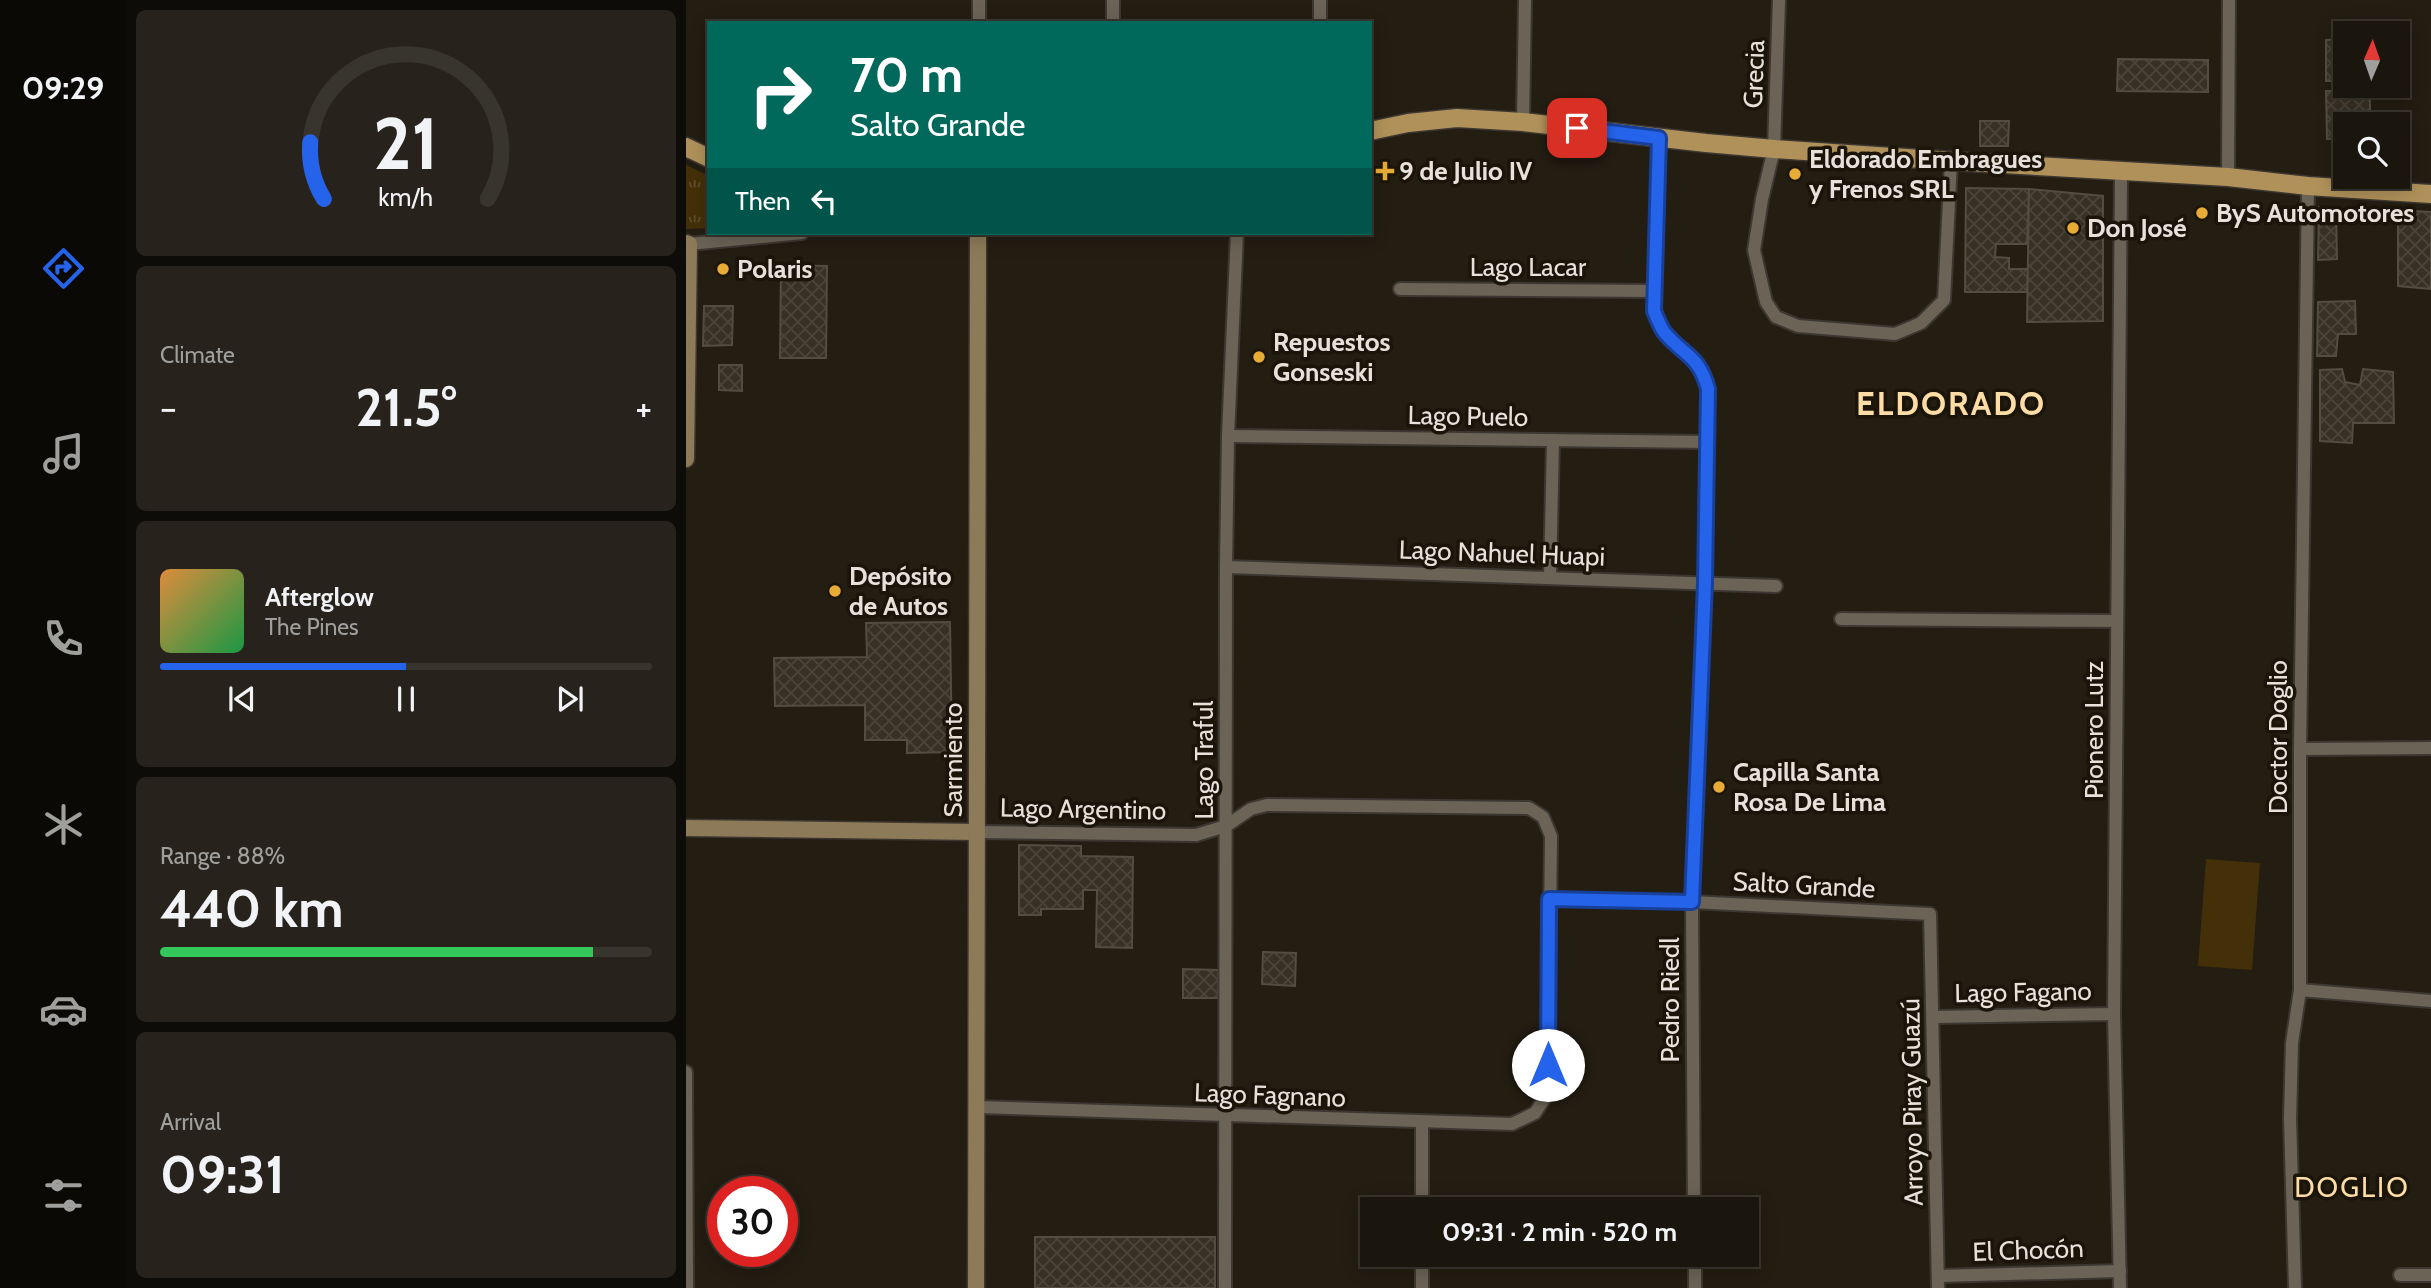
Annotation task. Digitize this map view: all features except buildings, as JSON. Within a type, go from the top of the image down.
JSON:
[{"type":"main road","points":[[1372,131],[1408,123],[1457,118],[1522,122],[1774,149],[2228,177],[2308,186],[2431,194]]},
{"type":"main road","points":[[686,146],[707,157]]},
{"type":"main road","name":"Sarmiento","points":[[976,1288],[978,235]]},
{"type":"main road","points":[[686,459],[687,244]]},
{"type":"main road","name":"Lago Argentino","points":[[686,828],[977,832]]},
{"type":"street","points":[[979,0],[979,21]]},
{"type":"street","points":[[1113,0],[1113,21]]},
{"type":"street","points":[[1320,0],[1321,21]]},
{"type":"street","points":[[1522,122],[1525,0]]},
{"type":"street","name":"Grecia","points":[[1774,149],[1779,0]]},
{"type":"street","points":[[2228,177],[2229,0]]},
{"type":"street","name":"Pedro Riedl","points":[[1659,138],[1654,311],[1663,331],[1696,360],[1704,373],[1708,389],[1705,583],[1692,902],[1694,1197]]},
{"type":"street","points":[[1774,149],[1754,250],[1766,302],[1776,317],[1798,326],[1895,334],[1921,323],[1944,300],[1951,161]]},
{"type":"street","name":"Pionero Lutz","points":[[2120,1288],[2114,1014],[2121,172]]},
{"type":"street","name":"Doctor Doglio","points":[[2295,1288],[2290,1119],[2292,1043],[2300,990],[2308,186]]},
{"type":"street","points":[[687,244],[781,235]]},
{"type":"street","name":"Lago Traful","points":[[1225,1288],[1226,567],[1228,436],[1237,235]]},
{"type":"street","name":"Lago Lacar","points":[[1400,289],[1655,291]]},
{"type":"street","name":"Lago Puelo","points":[[1228,436],[1707,442]]},
{"type":"street","points":[[1550,578],[1553,440]]},
{"type":"street","name":"Lago Nahuel Huapi","points":[[1226,567],[1776,586]]},
{"type":"street","points":[[1840,619],[2117,621]]},
{"type":"street","points":[[2301,749],[2431,748]]},
{"type":"street","points":[[1226,827],[1251,810],[1267,805],[1528,808],[1543,817],[1550,836],[1549,899]]},
{"type":"street","name":"Lago Argentino","points":[[977,832],[1196,835],[1226,827]]},
{"type":"street","name":"Salto Grande","points":[[1549,899],[1692,902],[1930,914]]},
{"type":"street","name":"Lago Fagnano","points":[[977,1107],[1512,1124],[1535,1113],[1548,1093],[1549,899]]},
{"type":"street","name":"Arroyo Piray Guazú","points":[[1930,914],[1938,1282]]},
{"type":"street","points":[[2300,990],[2431,1001]]},
{"type":"street","name":"Lago Fagano","points":[[1933,1017],[2114,1014]]},
{"type":"street","points":[[686,1072],[687,1288]]},
{"type":"street","points":[[1422,1122],[1422,1197]]},
{"type":"street","points":[[1422,1267],[1422,1288]]},
{"type":"street","points":[[1695,1267],[1695,1288]]},
{"type":"street","name":"El Chocón","points":[[1938,1282],[2120,1271]]},
{"type":"street","points":[[2400,1275],[2431,1275]]},
{"type":"green space","points":[[686,165],[707,175],[707,228],[686,229]]},
{"type":"green space","points":[[2206,859],[2260,863],[2252,970],[2198,966]]},
{"type":"place","name":"9 de Julio IV","points":[[1385,171]]},
{"type":"place","name":"Eldorado Embragues y Frenos SRL","points":[[1795,174]]},
{"type":"place","name":"ByS Automotores","points":[[2202,213]]},
{"type":"place","name":"Don José","points":[[2073,228]]},
{"type":"place","name":"Polaris","points":[[723,269]]},
{"type":"place","name":"Repuestos Gonseski","points":[[1259,357]]},
{"type":"place","name":"Depósito de Autos","points":[[835,591]]},
{"type":"place","name":"Capilla Santa Rosa De Lima","points":[[1719,787]]},
{"type":"district","name":"ELDORADO","points":[[1951,403]]},
{"type":"district","name":"DOGLIO","points":[[2352,1187]]},
{"type":"route","points":[[1548,1065],[1549,899],[1692,902],[1705,583],[1708,389],[1704,373],[1696,360],[1663,331],[1654,311],[1659,138],[1577,128]]}]
